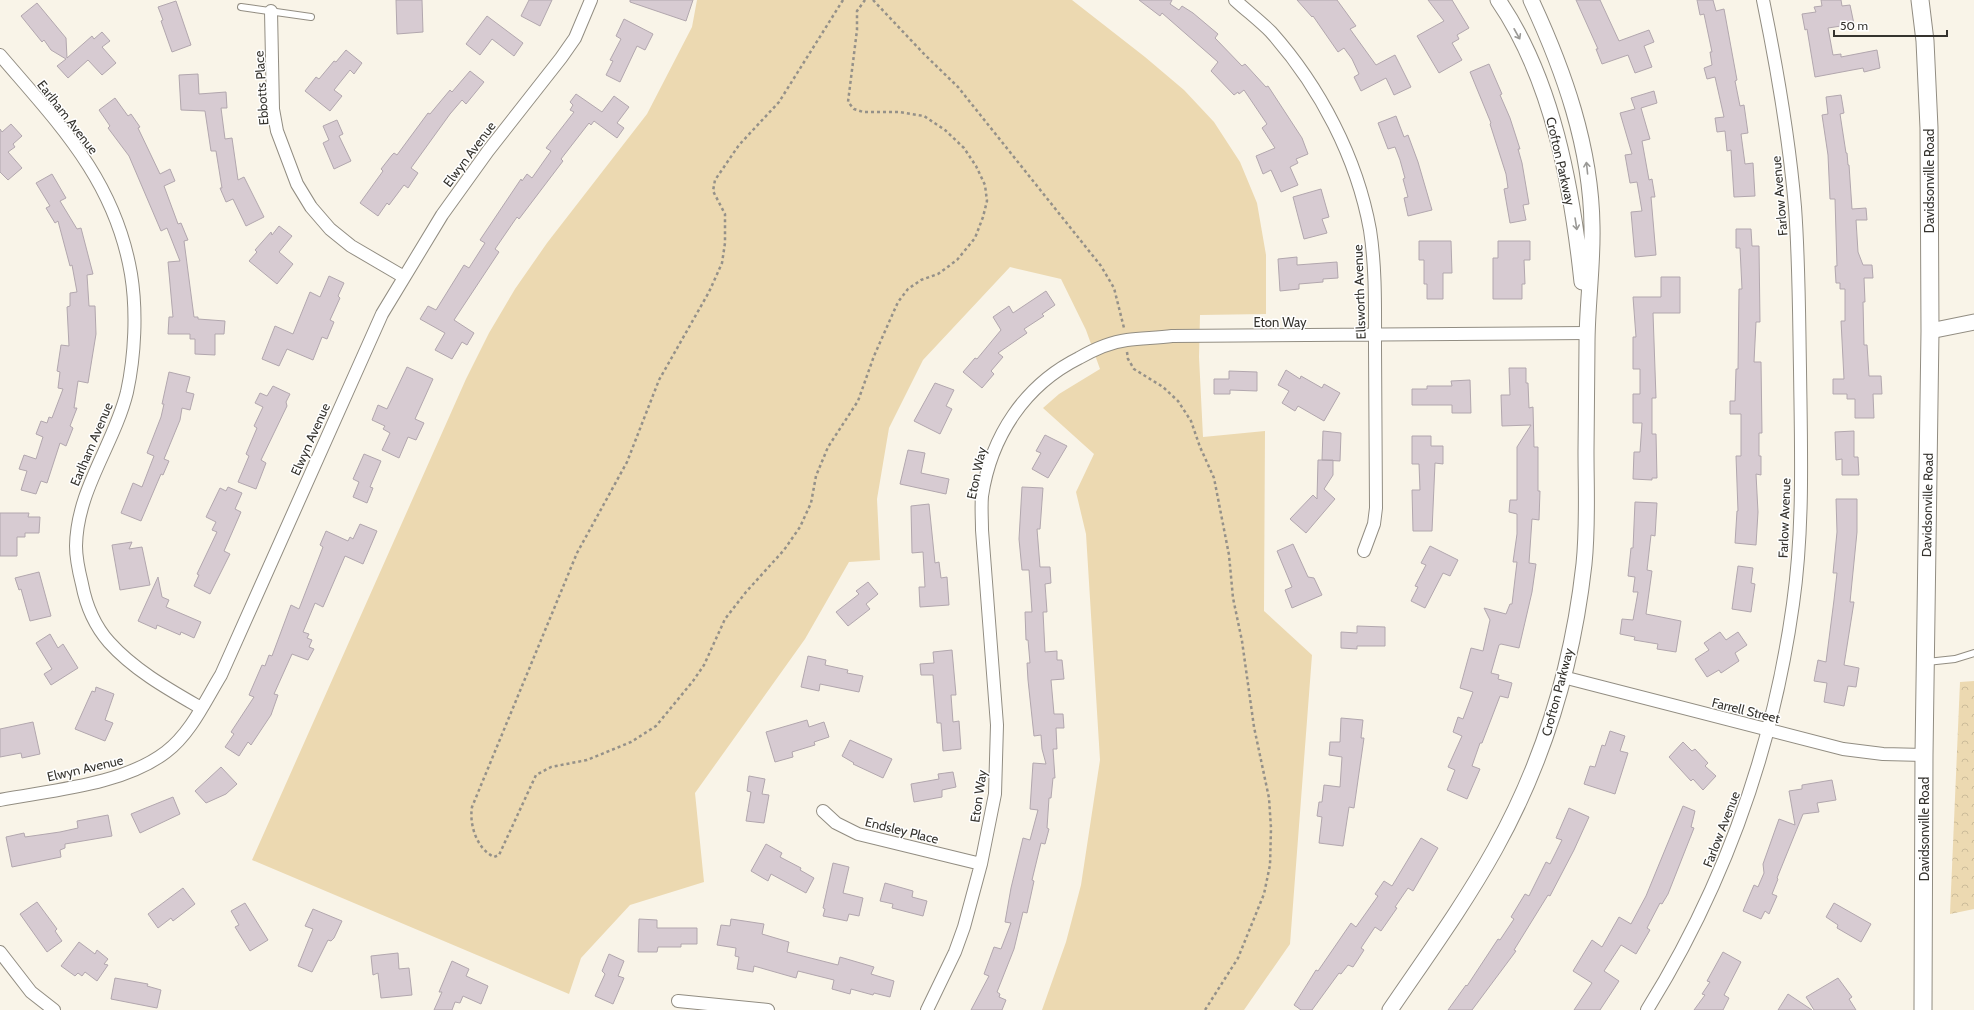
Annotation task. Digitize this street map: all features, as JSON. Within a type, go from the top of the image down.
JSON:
[{"type":"main road","name":"Davidsonville Road","points":[[1920,0],[1925,41],[1929,128],[1930,330],[1924,755],[1923,1010]]},
{"type":"street","name":"Elwyn Avenue","points":[[0,800],[109,779],[139,769],[167,752],[186,731],[221,675],[366,346],[382,314],[456,196],[488,151],[575,38],[591,0]]},
{"type":"street","name":"Ellsworth Avenue","points":[[1235,0],[1270,32],[1300,68],[1326,108],[1345,149],[1360,193],[1370,230],[1374,270],[1376,508],[1374,524],[1364,551]]},
{"type":"street","name":"Crofton Parkway","points":[[1498,0],[1526,49],[1546,99],[1561,152],[1576,225],[1587,333]]},
{"type":"street","name":"Crofton Parkway","points":[[1390,1010],[1462,904],[1496,849],[1522,795],[1546,736],[1563,677],[1576,618],[1584,563],[1587,505],[1587,333],[1592,225],[1586,160],[1570,92],[1549,38],[1531,0]]},
{"type":"street","name":"Farlow Avenue","points":[[1647,1010],[1670,973],[1705,904],[1748,797],[1769,730],[1783,664],[1793,602],[1798,551],[1801,412],[1799,268],[1795,205],[1779,77],[1763,0]]},
{"type":"street","name":"Ebbotts Place","points":[[271,11],[273,109],[277,131],[297,184],[311,207],[330,229],[351,246],[404,277]]},
{"type":"street","name":"Earlham Avenue","points":[[0,55],[76,146],[96,177],[112,209],[123,239],[131,274],[134,314],[131,369],[126,392],[110,441],[96,468],[83,499],[78,522],[76,548],[85,599],[96,624],[109,642],[128,660],[152,679],[201,708]]},
{"type":"street","points":[[1930,330],[1974,322]]},
{"type":"street","name":"Eton Way","points":[[927,1010],[955,952],[980,864],[995,794],[997,726],[982,530],[982,497],[989,466],[998,441],[1016,408],[1039,383],[1066,364],[1092,351],[1126,340],[1172,336],[1375,336],[1587,333]]},
{"type":"street","name":"Farrell Street","points":[[1563,677],[1864,753],[1924,755]]},
{"type":"street","name":"Endsley Place","points":[[823,811],[841,826],[858,834],[980,864]]},
{"type":"street","points":[[0,952],[31,992],[54,1010]]},
{"type":"street","points":[[678,1001],[768,1010]]},
{"type":"lane","points":[[241,7],[311,17]]},
{"type":"lane","points":[[1925,662],[1955,659],[1974,653]]},
{"type":"path","points":[[843,0],[779,102],[738,145],[715,180],[713,191],[725,214],[726,243],[722,263],[709,292],[659,380],[627,462],[577,553],[558,595],[472,807],[471,817],[474,831],[481,844],[489,854],[494,857],[499,854],[536,775],[550,767],[587,760],[631,742],[656,726],[693,681],[704,665],[725,619],[746,592],[784,550],[800,527],[811,503],[816,476],[828,447],[858,401],[874,356],[898,302],[908,289],[921,280],[938,274],[956,260],[975,238],[987,201],[985,185],[976,166],[964,148],[945,130],[924,116],[899,112],[863,112],[854,110],[848,102],[857,30],[857,12],[865,0]]},
{"type":"path","points":[[873,0],[925,55],[958,87],[1101,266],[1114,288],[1121,311],[1128,359],[1134,369],[1163,387],[1178,400],[1191,421],[1200,447],[1214,478],[1229,555],[1233,598],[1242,641],[1254,727],[1269,798],[1271,828],[1270,865],[1264,894],[1238,958],[1205,1010]]},
{"type":"green space","points":[[697,0],[1072,0],[1145,57],[1184,90],[1214,122],[1240,162],[1257,203],[1266,255],[1266,314],[1200,315],[1199,357],[1203,437],[1265,431],[1264,611],[1312,655],[1290,944],[1244,1010],[1042,1010],[1066,942],[1081,885],[1100,760],[1086,534],[1076,492],[1094,454],[1043,408],[1059,394],[1100,369],[1086,330],[1061,279],[1010,267],[923,360],[889,428],[877,499],[880,560],[849,562],[805,639],[695,793],[704,882],[630,905],[581,958],[569,994],[252,860],[466,379],[489,333],[515,289],[547,243],[647,114],[692,27]]},
{"type":"green space","points":[[1974,681],[1974,909],[1950,914],[1960,682]]},
{"type":"building","points":[[396,0],[422,0],[423,32],[397,34]]},
{"type":"building","points":[[529,0],[552,0],[540,26],[521,16]]},
{"type":"building","points":[[630,0],[693,0],[686,21],[630,2]]},
{"type":"building","points":[[1139,0],[1172,0],[1170,4],[1179,10],[1182,6],[1193,13],[1218,34],[1215,38],[1242,66],[1245,64],[1266,87],[1268,86],[1302,138],[1308,154],[1296,159],[1298,163],[1290,167],[1298,185],[1281,192],[1271,170],[1263,174],[1256,156],[1275,148],[1262,128],[1267,124],[1244,90],[1239,94],[1238,92],[1234,95],[1211,71],[1218,62],[1162,13],[1160,16]]},
{"type":"building","points":[[1297,0],[1337,0],[1356,26],[1350,29],[1376,65],[1395,55],[1411,87],[1394,95],[1386,78],[1361,91],[1354,77],[1359,74],[1352,59],[1344,48],[1338,52],[1313,16],[1312,17]]},
{"type":"building","points":[[1428,0],[1452,0],[1469,28],[1457,35],[1459,39],[1452,43],[1462,60],[1439,73],[1417,36],[1444,21]]},
{"type":"building","points":[[1576,0],[1600,0],[1619,41],[1649,30],[1654,42],[1644,46],[1652,67],[1635,73],[1628,55],[1602,64],[1596,49],[1598,49]]},
{"type":"building","points":[[1697,0],[1713,0],[1716,11],[1724,9],[1737,80],[1735,81],[1740,106],[1744,105],[1748,133],[1741,134],[1745,164],[1753,163],[1755,196],[1734,197],[1731,150],[1727,151],[1725,131],[1717,132],[1715,118],[1724,117],[1715,77],[1707,79],[1704,68],[1712,65],[1710,52],[1712,52],[1704,14],[1700,15]]},
{"type":"building","points":[[1821,0],[1841,0],[1842,6],[1850,5],[1854,24],[1828,28],[1833,55],[1841,54],[1841,57],[1877,50],[1880,68],[1864,72],[1863,68],[1815,77],[1807,29],[1805,30],[1802,14],[1816,12],[1814,7],[1822,6]]},
{"type":"building","points":[[176,1],[191,45],[172,52],[161,21],[163,20],[158,7]]},
{"type":"building","points":[[37,3],[66,38],[67,58],[92,36],[94,39],[102,32],[110,41],[102,47],[116,63],[102,75],[88,60],[68,78],[57,66],[66,59],[51,50],[44,40],[42,42],[21,16]]},
{"type":"building","points":[[487,16],[523,43],[514,56],[492,39],[480,55],[466,44]]},
{"type":"building","points":[[624,19],[653,34],[645,50],[637,46],[620,82],[606,75],[613,61],[610,60],[621,39],[616,36]]},
{"type":"building","points":[[346,50],[362,63],[354,74],[350,70],[334,90],[342,96],[330,111],[305,91],[316,77],[319,79],[334,61],[336,62]]},
{"type":"building","points":[[1489,64],[1502,94],[1500,95],[1510,118],[1520,149],[1518,149],[1529,204],[1523,205],[1526,220],[1510,223],[1504,189],[1508,188],[1506,174],[1490,124],[1491,123],[1470,72]]},
{"type":"building","points":[[470,71],[484,82],[466,104],[462,100],[450,114],[411,168],[418,173],[408,188],[404,185],[389,205],[387,203],[378,216],[360,203],[383,171],[381,169],[392,155],[394,153],[397,155],[428,113],[430,114],[450,90],[452,92]]},
{"type":"building","points":[[198,74],[199,94],[226,92],[227,108],[221,108],[225,139],[232,138],[238,180],[244,177],[264,217],[246,226],[233,199],[226,202],[220,188],[222,188],[216,151],[211,151],[205,111],[181,110],[179,75]]},
{"type":"building","points":[[1654,91],[1657,103],[1641,108],[1650,139],[1642,141],[1649,180],[1652,179],[1655,197],[1651,197],[1656,255],[1635,257],[1631,212],[1642,211],[1637,182],[1630,183],[1625,155],[1632,154],[1620,113],[1635,109],[1631,98]]},
{"type":"building","points":[[576,94],[602,112],[614,96],[629,107],[617,123],[624,128],[617,138],[594,121],[591,125],[589,123],[561,159],[563,161],[519,219],[517,217],[495,249],[499,252],[454,320],[474,333],[467,345],[462,342],[452,359],[435,350],[445,333],[420,319],[428,306],[436,310],[464,265],[469,268],[485,243],[480,240],[521,179],[522,181],[527,174],[532,178],[551,151],[546,148],[574,112],[570,110],[573,105],[570,102]]},
{"type":"building","points":[[1841,95],[1844,113],[1840,114],[1849,165],[1852,209],[1866,208],[1867,220],[1856,220],[1858,252],[1863,265],[1872,265],[1873,278],[1864,278],[1865,302],[1863,302],[1864,345],[1867,345],[1869,376],[1881,376],[1882,394],[1873,394],[1874,418],[1855,418],[1855,399],[1847,399],[1847,394],[1833,394],[1833,379],[1844,379],[1841,321],[1845,321],[1845,289],[1840,289],[1840,283],[1836,283],[1835,266],[1837,266],[1835,199],[1830,199],[1828,155],[1822,115],[1828,114],[1826,97]]},
{"type":"building","points":[[115,98],[128,116],[131,114],[140,127],[138,128],[160,174],[170,169],[175,181],[164,186],[178,224],[181,223],[188,240],[184,241],[194,317],[198,317],[198,319],[225,321],[224,334],[215,334],[215,355],[195,354],[195,339],[190,339],[190,334],[168,334],[169,317],[173,317],[168,262],[180,261],[167,228],[161,231],[129,156],[108,128],[110,126],[99,110]]},
{"type":"building","points":[[1396,116],[1404,137],[1408,135],[1418,162],[1432,210],[1408,216],[1404,198],[1408,197],[1400,160],[1395,147],[1388,149],[1378,123]]},
{"type":"building","points":[[337,120],[343,134],[339,136],[351,161],[334,169],[323,143],[329,140],[323,126]]},
{"type":"building","points":[[11,124],[22,136],[13,144],[15,147],[8,152],[22,168],[8,180],[0,172],[0,129],[2,132]]},
{"type":"building","points":[[52,174],[66,198],[60,201],[77,229],[81,228],[93,274],[87,275],[89,306],[95,306],[96,334],[88,383],[78,381],[74,408],[77,408],[70,426],[73,428],[66,446],[60,443],[47,483],[41,481],[36,494],[21,490],[27,471],[19,469],[24,455],[36,459],[43,437],[36,434],[41,421],[47,423],[49,417],[52,418],[63,389],[58,388],[60,372],[57,371],[61,345],[69,346],[67,307],[70,306],[70,293],[77,292],[72,265],[70,266],[58,221],[55,223],[46,208],[50,206],[36,183]]},
{"type":"building","points":[[1321,189],[1329,217],[1322,219],[1327,233],[1304,239],[1293,197]]},
{"type":"building","points":[[279,226],[292,236],[279,252],[293,264],[277,284],[249,261],[257,252],[255,250],[271,232],[272,235]]},
{"type":"building","points":[[1736,229],[1751,229],[1752,246],[1759,246],[1760,322],[1756,322],[1754,362],[1761,362],[1762,433],[1759,433],[1761,475],[1756,474],[1758,512],[1756,545],[1735,543],[1738,511],[1736,456],[1741,456],[1741,414],[1730,414],[1730,401],[1735,401],[1736,369],[1738,369],[1739,289],[1742,289],[1740,248],[1736,248]]},
{"type":"building","points":[[1419,241],[1451,241],[1452,273],[1443,273],[1443,299],[1427,299],[1427,284],[1424,284],[1424,260],[1419,260]]},
{"type":"building","points":[[1498,241],[1530,241],[1530,260],[1524,260],[1525,284],[1522,284],[1522,299],[1493,299],[1493,258],[1498,258]]},
{"type":"building","points":[[1297,257],[1297,265],[1337,262],[1338,278],[1323,279],[1323,282],[1299,284],[1299,289],[1280,291],[1278,259]]},
{"type":"building","points":[[329,276],[344,283],[338,296],[340,298],[330,320],[334,322],[327,339],[322,337],[313,360],[287,349],[279,366],[262,359],[275,326],[293,334],[310,292],[320,297]]},
{"type":"building","points":[[1661,277],[1680,277],[1680,313],[1653,313],[1656,398],[1652,398],[1652,434],[1656,434],[1657,478],[1652,478],[1652,480],[1633,479],[1634,452],[1640,452],[1642,423],[1633,423],[1633,394],[1640,394],[1640,369],[1633,369],[1633,337],[1636,337],[1633,297],[1661,297]]},
{"type":"building","points":[[1046,291],[1055,305],[1042,314],[1044,316],[1024,329],[1027,333],[998,353],[1003,357],[991,371],[994,374],[982,388],[963,372],[975,358],[977,359],[1001,330],[993,317],[1009,306],[1013,313]]},
{"type":"building","points":[[407,367],[433,379],[415,419],[424,423],[416,440],[408,437],[399,458],[382,450],[390,433],[383,429],[385,426],[372,420],[378,405],[387,409]]},
{"type":"building","points":[[1509,368],[1526,368],[1529,408],[1533,407],[1534,447],[1538,447],[1538,491],[1540,491],[1539,520],[1532,519],[1529,563],[1536,564],[1532,592],[1519,648],[1501,644],[1499,645],[1491,673],[1499,675],[1498,679],[1512,683],[1508,698],[1500,696],[1482,743],[1480,743],[1472,766],[1480,769],[1467,799],[1447,790],[1455,770],[1448,767],[1462,736],[1453,732],[1458,717],[1463,719],[1473,692],[1460,688],[1471,648],[1483,651],[1490,620],[1484,608],[1506,614],[1510,604],[1512,604],[1517,562],[1513,562],[1517,534],[1517,514],[1509,512],[1510,500],[1517,500],[1517,447],[1531,425],[1502,426],[1501,395],[1510,395]]},
{"type":"building","points":[[1286,370],[1300,379],[1301,376],[1322,388],[1324,384],[1340,393],[1324,421],[1298,406],[1295,411],[1282,403],[1289,391],[1278,385]]},
{"type":"building","points":[[1229,371],[1257,372],[1257,391],[1230,390],[1230,394],[1214,394],[1214,379],[1229,379]]},
{"type":"building","points":[[169,372],[190,377],[186,392],[194,394],[190,410],[182,408],[180,420],[164,459],[169,461],[163,475],[161,474],[141,521],[121,513],[133,483],[142,487],[154,456],[147,453],[161,417],[164,404],[162,404]]},
{"type":"building","points":[[1470,380],[1471,413],[1452,413],[1452,405],[1412,405],[1412,389],[1427,389],[1427,386],[1452,386],[1451,381]]},
{"type":"building","points":[[935,383],[954,390],[946,406],[952,409],[940,434],[914,421]]},
{"type":"building","points":[[273,386],[290,394],[286,402],[287,406],[261,460],[266,463],[256,489],[238,482],[249,456],[246,454],[257,428],[254,426],[263,407],[255,403],[260,393],[267,396]]},
{"type":"building","points":[[1323,431],[1341,433],[1340,461],[1322,460]]},
{"type":"building","points":[[1854,431],[1854,457],[1858,457],[1859,475],[1842,475],[1842,459],[1836,460],[1835,432]]},
{"type":"building","points":[[1045,435],[1067,446],[1048,478],[1032,469],[1041,453],[1036,451]]},
{"type":"building","points":[[1412,436],[1431,436],[1431,446],[1443,446],[1443,464],[1435,463],[1432,531],[1413,531],[1412,490],[1420,490],[1419,464],[1412,464]]},
{"type":"building","points":[[908,450],[925,453],[921,473],[949,479],[946,494],[900,484]]},
{"type":"building","points":[[364,454],[381,461],[370,487],[373,488],[367,503],[353,497],[359,482],[353,479]]},
{"type":"building","points":[[1318,460],[1333,460],[1333,475],[1324,489],[1335,499],[1306,533],[1290,519],[1313,495],[1317,499]]},
{"type":"building","points":[[228,487],[242,493],[235,509],[241,512],[224,551],[230,554],[210,594],[194,586],[199,575],[197,574],[217,532],[212,530],[216,522],[206,517],[220,488],[226,491]]},
{"type":"building","points":[[1022,487],[1043,488],[1040,529],[1037,529],[1040,567],[1050,567],[1051,583],[1045,584],[1047,612],[1043,612],[1045,652],[1057,651],[1057,660],[1062,660],[1064,679],[1051,680],[1054,714],[1063,714],[1064,728],[1056,728],[1057,749],[1053,749],[1055,778],[1053,778],[1051,798],[1049,798],[1047,828],[1049,829],[1045,844],[1041,843],[1032,880],[1034,881],[1027,913],[1023,912],[1014,949],[997,992],[1000,994],[999,997],[1006,1000],[1002,1010],[971,1010],[989,976],[984,974],[994,947],[1001,949],[1011,923],[1005,922],[1011,888],[1023,838],[1030,840],[1038,810],[1030,809],[1033,763],[1046,764],[1042,749],[1041,735],[1034,736],[1028,680],[1027,663],[1030,663],[1028,640],[1026,640],[1025,612],[1032,612],[1029,570],[1022,570],[1019,539]]},
{"type":"building","points":[[1836,499],[1857,499],[1857,532],[1850,602],[1854,602],[1844,665],[1859,668],[1856,687],[1848,686],[1844,706],[1824,702],[1827,683],[1814,681],[1818,660],[1826,662],[1834,600],[1837,573],[1833,573],[1837,532]]},
{"type":"building","points":[[1635,502],[1657,503],[1655,536],[1651,535],[1647,570],[1652,571],[1646,614],[1681,621],[1676,652],[1657,649],[1658,644],[1634,640],[1635,637],[1620,634],[1622,619],[1633,620],[1638,592],[1633,592],[1635,577],[1628,576],[1631,548],[1633,548]]},
{"type":"building","points":[[929,504],[935,563],[939,562],[941,578],[947,577],[949,605],[920,607],[919,587],[925,587],[923,552],[912,553],[911,506]]},
{"type":"building","points":[[0,513],[29,513],[28,517],[40,517],[39,533],[25,533],[25,537],[17,537],[17,556],[0,556]]},
{"type":"building","points":[[360,524],[377,531],[363,564],[345,556],[323,607],[315,603],[303,632],[309,634],[307,638],[312,640],[309,647],[314,649],[308,660],[292,654],[274,694],[278,695],[271,715],[251,745],[248,742],[239,756],[225,747],[234,734],[231,732],[254,697],[249,695],[262,665],[265,666],[269,655],[272,656],[291,605],[299,609],[323,547],[320,545],[326,531],[348,541],[350,537],[353,539]]},
{"type":"building","points":[[132,542],[129,549],[142,547],[150,585],[120,590],[112,545]]},
{"type":"building","points":[[1293,544],[1308,577],[1314,578],[1322,595],[1292,608],[1285,590],[1292,587],[1277,551]]},
{"type":"building","points":[[1430,546],[1458,560],[1450,576],[1443,573],[1425,608],[1411,601],[1418,587],[1415,586],[1426,565],[1421,563]]},
{"type":"building","points":[[1738,566],[1753,568],[1751,583],[1755,584],[1751,612],[1732,609]]},
{"type":"building","points":[[39,572],[51,616],[30,621],[21,589],[19,590],[15,578]]},
{"type":"building","points":[[158,577],[162,597],[169,600],[166,607],[201,622],[194,638],[181,632],[180,635],[157,625],[156,629],[138,621]]},
{"type":"building","points":[[868,582],[878,594],[866,604],[870,609],[848,626],[836,612],[859,594],[856,591]]},
{"type":"building","points":[[1357,626],[1385,627],[1385,646],[1357,646],[1357,649],[1341,648],[1341,632],[1357,633]]},
{"type":"building","points":[[1720,632],[1726,640],[1738,632],[1747,645],[1735,653],[1739,661],[1721,673],[1719,670],[1707,677],[1695,659],[1709,650],[1704,643]]},
{"type":"building","points":[[50,634],[58,648],[63,644],[78,668],[51,685],[44,674],[52,669],[36,643]]},
{"type":"building","points":[[952,650],[956,695],[951,695],[953,722],[959,721],[961,749],[943,751],[941,723],[937,723],[933,675],[921,675],[920,664],[934,663],[933,652]]},
{"type":"building","points":[[808,656],[826,660],[825,665],[848,670],[847,673],[863,676],[859,692],[820,684],[819,691],[801,687]]},
{"type":"building","points":[[96,687],[114,694],[105,720],[113,723],[105,741],[75,729],[92,691],[95,692]]},
{"type":"building","points":[[1341,718],[1363,720],[1361,738],[1364,738],[1354,808],[1349,807],[1343,846],[1319,843],[1322,817],[1317,816],[1319,802],[1322,802],[1324,785],[1340,787],[1342,757],[1329,755],[1330,742],[1340,742]]},
{"type":"building","points":[[807,720],[809,727],[824,722],[829,737],[814,742],[815,745],[792,752],[793,757],[775,762],[766,732]]},
{"type":"building","points":[[33,722],[40,754],[22,758],[21,753],[0,757],[0,729]]},
{"type":"building","points":[[1610,731],[1625,736],[1620,751],[1628,753],[1615,794],[1584,784],[1590,766],[1595,767],[1602,745],[1605,746]]},
{"type":"building","points":[[850,740],[892,759],[883,778],[853,764],[854,763],[842,756]]},
{"type":"building","points":[[1683,742],[1692,751],[1695,749],[1708,763],[1705,766],[1716,776],[1703,790],[1693,779],[1691,781],[1669,757]]},
{"type":"building","points":[[221,767],[237,784],[226,794],[206,803],[195,791]]},
{"type":"building","points":[[953,772],[956,787],[942,790],[942,797],[914,802],[911,784],[939,779],[938,774]]},
{"type":"building","points":[[749,776],[765,779],[762,794],[769,795],[764,823],[746,821],[751,792],[747,791]]},
{"type":"building","points":[[1832,780],[1836,800],[1817,803],[1819,812],[1803,814],[1777,878],[1778,879],[1772,894],[1777,896],[1769,914],[1765,911],[1761,919],[1743,911],[1754,885],[1758,887],[1764,873],[1763,864],[1779,819],[1795,825],[1789,791],[1802,789],[1802,785]]},
{"type":"building","points":[[173,797],[180,814],[140,833],[131,814]]},
{"type":"building","points":[[1683,806],[1695,811],[1691,827],[1694,828],[1668,894],[1662,904],[1660,903],[1647,928],[1650,930],[1636,954],[1621,945],[1604,971],[1619,981],[1600,1010],[1574,1010],[1592,983],[1573,971],[1592,940],[1602,947],[1619,917],[1631,924],[1646,896]]},
{"type":"building","points":[[1569,808],[1589,817],[1550,896],[1548,895],[1514,950],[1516,951],[1472,1010],[1448,1010],[1466,985],[1467,986],[1498,939],[1500,940],[1514,919],[1511,917],[1525,894],[1529,896],[1546,862],[1550,864],[1562,840],[1556,838]]},
{"type":"building","points":[[108,815],[112,836],[65,844],[65,848],[60,850],[61,857],[12,867],[6,837],[24,833],[25,837],[60,832],[78,828],[77,821]]},
{"type":"building","points":[[1421,838],[1438,848],[1413,891],[1408,888],[1395,907],[1397,908],[1381,931],[1375,927],[1361,948],[1364,950],[1353,967],[1348,965],[1341,974],[1339,973],[1312,1010],[1301,1010],[1294,1005],[1316,970],[1318,971],[1351,923],[1356,927],[1378,896],[1375,894],[1384,881],[1392,886]]},
{"type":"building","points":[[766,844],[782,853],[780,857],[801,868],[800,870],[814,878],[806,893],[771,874],[768,881],[751,871]]},
{"type":"building","points":[[833,863],[849,867],[843,893],[863,898],[859,916],[849,914],[847,921],[823,916],[825,909],[823,908]]},
{"type":"building","points":[[885,883],[913,891],[912,897],[927,901],[923,916],[892,908],[893,904],[880,901]]},
{"type":"building","points":[[183,888],[195,904],[173,921],[171,918],[158,928],[148,914]]},
{"type":"building","points":[[37,902],[57,929],[55,931],[62,941],[47,952],[20,914]]},
{"type":"building","points":[[245,903],[268,940],[250,951],[235,927],[239,925],[231,911]]},
{"type":"building","points":[[1834,903],[1871,924],[1861,942],[1837,928],[1838,925],[1826,917]]},
{"type":"building","points":[[313,909],[342,921],[334,938],[331,941],[328,940],[312,972],[298,966],[313,929],[305,926]]},
{"type":"building","points":[[639,919],[657,920],[657,928],[697,928],[697,944],[681,944],[681,947],[658,947],[657,952],[638,952]]},
{"type":"building","points":[[731,919],[764,924],[762,934],[789,942],[787,952],[838,965],[840,957],[874,967],[871,974],[894,981],[890,997],[874,993],[873,995],[851,989],[850,994],[832,989],[834,980],[798,971],[796,978],[754,966],[753,972],[737,969],[739,957],[735,956],[736,948],[717,945],[721,925],[730,926]]},
{"type":"building","points":[[79,942],[95,954],[97,950],[108,959],[104,964],[108,965],[97,981],[85,972],[82,976],[78,973],[75,976],[61,966]]},
{"type":"building","points":[[1723,952],[1741,962],[1724,995],[1729,998],[1723,1010],[1694,1010],[1705,995],[1702,994],[1710,982],[1707,981]]},
{"type":"building","points":[[398,953],[399,969],[409,968],[412,995],[381,998],[378,973],[373,975],[371,956]]},
{"type":"building","points":[[609,954],[624,961],[618,976],[624,978],[613,1004],[595,996],[605,974],[602,971]]},
{"type":"building","points":[[452,961],[469,969],[466,976],[488,986],[481,1004],[463,996],[460,1003],[455,1002],[452,1010],[434,1010],[442,992],[439,992]]},
{"type":"building","points":[[115,978],[148,984],[147,986],[161,990],[157,1008],[111,999]]},
{"type":"building","points":[[1838,978],[1852,997],[1849,999],[1856,1010],[1814,1010],[1806,997]]},
{"type":"building","points":[[1788,994],[1812,1010],[1778,1010]]}]
